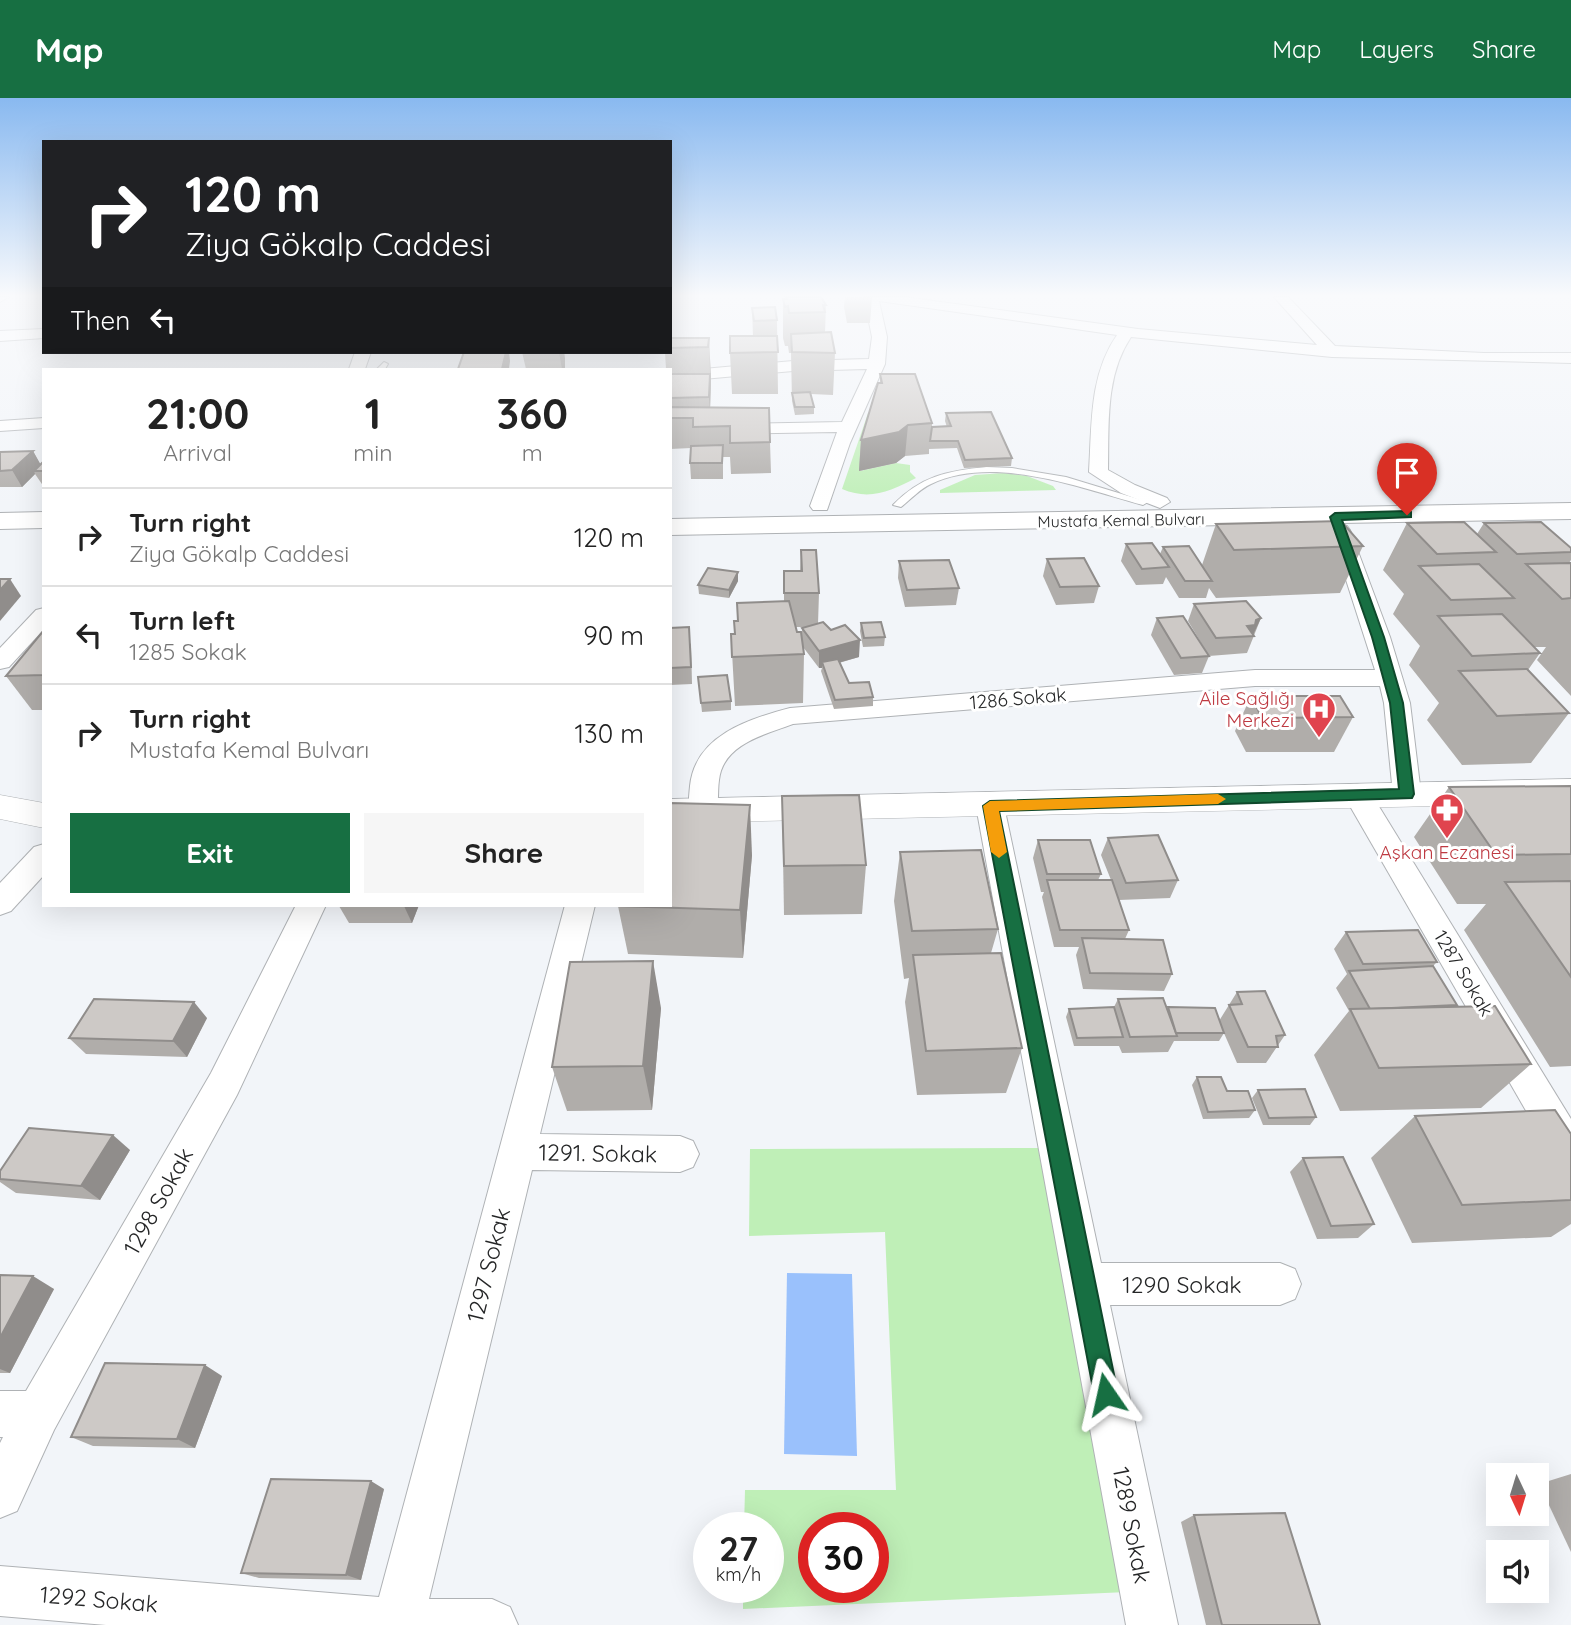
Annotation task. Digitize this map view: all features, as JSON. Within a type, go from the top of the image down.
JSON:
[{"type":"highway","name":"Mustafa Kemal Bulvarı","points":[[672,509],[1571,495]]},
{"type":"highway","name":"Mustafa Kemal Bulvarı","points":[[672,527],[1335,517],[1489,522],[1571,511]]},
{"type":"highway","points":[[0,521],[42,520]]},
{"type":"highway","points":[[0,538],[42,537]]},
{"type":"street","points":[[672,377],[765,368]]},
{"type":"street","points":[[820,506],[849,427],[875,368]]},
{"type":"street","points":[[1108,368],[1102,390],[1098,472],[1151,502]]},
{"type":"street","points":[[0,426],[42,423]]},
{"type":"street","points":[[672,430],[849,427]]},
{"type":"street","points":[[1335,517],[1378,637],[1397,703],[1406,794]]},
{"type":"street","points":[[0,662],[42,617]]},
{"type":"street","name":"1286 Sokak","points":[[687,811],[718,750],[743,733],[790,716],[1255,678],[1389,678]]},
{"type":"street","points":[[687,811],[990,806],[1357,794],[1571,792]]},
{"type":"street","name":"1287 Sokak","points":[[1357,794],[1558,1108],[1571,1153]]},
{"type":"street","name":"1289 Sokak","points":[[990,806],[1152,1625]]},
{"type":"street","points":[[0,807],[42,816]]},
{"type":"street","points":[[0,903],[42,857]]},
{"type":"street","name":"1298 Sokak","points":[[0,1494],[19,1414],[224,1083],[310,907]]},
{"type":"street","name":"1297 Sokak","points":[[397,1624],[579,907]]},
{"type":"street","name":"1291. Sokak","points":[[516,1152],[680,1154]]},
{"type":"street","name":"1290 Sokak","points":[[1084,1284],[1280,1284]]},
{"type":"street","name":"1292 Sokak","points":[[0,1591],[397,1624],[492,1625]]},
{"type":"green space","points":[[868,413],[876,413],[860,471],[896,463],[910,465],[910,472],[916,478],[880,493],[852,493],[842,489]]},
{"type":"green space","points":[[1004,473],[1027,476],[1053,486],[1056,490],[940,493],[940,490],[975,475]]},
{"type":"green space","points":[[1038,1148],[1127,1592],[889,1603],[889,1512],[798,1512],[798,1603],[879,1603],[743,1609],[743,1603],[784,1603],[784,1512],[744,1512],[745,1490],[896,1490],[885,1232],[749,1236],[750,1149]]},
{"type":"water","points":[[787,1273],[852,1274],[857,1456],[784,1454]]},
{"type":"building","points":[[672,374],[710,374],[709,397],[672,398]]},
{"type":"building","points":[[880,374],[915,374],[932,423],[908,425],[899,432],[861,440],[878,383],[882,383]]},
{"type":"building","points":[[810,392],[814,407],[795,407],[792,393]]},
{"type":"building","points":[[672,407],[769,408],[770,442],[730,443],[730,426],[693,427],[693,418],[672,418]]},
{"type":"building","points":[[991,412],[1012,458],[965,460],[958,441],[930,441],[932,427],[951,426],[946,413]]},
{"type":"building","points":[[723,445],[722,463],[690,463],[691,446]]},
{"type":"building","points":[[33,451],[12,470],[0,471],[0,452]]},
{"type":"building","points":[[42,463],[42,471],[34,471]]},
{"type":"building","points":[[1341,521],[1363,546],[1234,550],[1216,524]]},
{"type":"building","points":[[1464,522],[1496,552],[1437,554],[1407,523]]},
{"type":"building","points":[[1541,522],[1571,548],[1571,552],[1517,554],[1484,523]]},
{"type":"building","points":[[1152,543],[1169,567],[1142,569],[1126,544]]},
{"type":"building","points":[[1189,546],[1212,581],[1185,581],[1163,547]]},
{"type":"building","points":[[801,550],[816,550],[819,593],[784,593],[784,571],[802,571]]},
{"type":"building","points":[[1084,558],[1099,586],[1060,587],[1047,559]]},
{"type":"building","points":[[949,560],[959,588],[907,590],[899,561]]},
{"type":"building","points":[[1571,563],[1571,598],[1562,599],[1526,564]]},
{"type":"building","points":[[1479,564],[1514,598],[1451,600],[1419,566]]},
{"type":"building","points":[[708,568],[738,572],[729,590],[698,585]]},
{"type":"building","points":[[0,579],[10,579],[0,590]]},
{"type":"building","points":[[789,601],[797,632],[801,632],[804,654],[732,657],[731,634],[735,634],[734,621],[738,621],[737,603]]},
{"type":"building","points":[[1246,601],[1261,618],[1256,620],[1255,625],[1247,626],[1254,636],[1216,638],[1194,604]]},
{"type":"building","points":[[1502,614],[1540,653],[1472,656],[1438,616]]},
{"type":"building","points":[[1183,616],[1209,656],[1181,658],[1157,618]]},
{"type":"building","points":[[823,622],[831,630],[845,625],[860,640],[819,651],[802,628]]},
{"type":"building","points":[[881,622],[885,637],[864,638],[861,623]]},
{"type":"building","points":[[689,627],[691,667],[672,668],[672,628]]},
{"type":"building","points":[[42,632],[42,675],[6,676]]},
{"type":"building","points":[[838,659],[849,683],[869,682],[873,697],[835,700],[822,662]]},
{"type":"building","points":[[1527,669],[1569,713],[1497,716],[1459,671]]},
{"type":"building","points":[[727,675],[731,701],[701,703],[698,677]]},
{"type":"building","points":[[1251,696],[1340,696],[1353,717],[1262,718]]},
{"type":"building","points":[[1571,786],[1571,854],[1496,855],[1449,787]]},
{"type":"building","points":[[859,795],[866,865],[784,866],[782,796]]},
{"type":"building","points":[[672,803],[750,805],[740,910],[648,907],[672,907]]},
{"type":"building","points":[[1158,835],[1178,880],[1126,883],[1108,838]]},
{"type":"building","points":[[1038,840],[1090,840],[1101,874],[1047,874]]},
{"type":"building","points":[[981,850],[998,929],[912,931],[900,852]]},
{"type":"building","points":[[1047,880],[1112,880],[1129,930],[1060,930]]},
{"type":"building","points":[[1571,881],[1571,977],[1505,882]]},
{"type":"building","points":[[1418,930],[1437,962],[1363,964],[1346,932]]},
{"type":"building","points":[[1082,938],[1163,940],[1172,974],[1090,973]]},
{"type":"building","points":[[1001,953],[1022,1048],[926,1051],[913,955]]},
{"type":"building","points":[[653,961],[643,1066],[552,1067],[570,962]]},
{"type":"building","points":[[1433,966],[1457,1005],[1370,1009],[1349,971]]},
{"type":"building","points":[[1265,991],[1285,1035],[1276,1036],[1278,1047],[1248,1047],[1229,1005],[1242,1004],[1237,992]]},
{"type":"building","points":[[1163,998],[1177,1036],[1130,1037],[1118,999]]},
{"type":"building","points":[[94,999],[194,1002],[173,1041],[69,1038]]},
{"type":"building","points":[[1495,1006],[1531,1064],[1379,1068],[1350,1009]]},
{"type":"building","points":[[1114,1007],[1123,1037],[1077,1038],[1069,1009]]},
{"type":"building","points":[[1168,1007],[1215,1008],[1224,1033],[1176,1033]]},
{"type":"building","points":[[1197,1077],[1221,1077],[1227,1091],[1248,1091],[1255,1110],[1208,1112]]},
{"type":"building","points":[[1305,1089],[1316,1117],[1269,1118],[1258,1090]]},
{"type":"building","points":[[1555,1110],[1571,1134],[1571,1200],[1462,1205],[1415,1116]]},
{"type":"building","points":[[29,1128],[113,1135],[81,1186],[0,1179],[0,1171]]},
{"type":"building","points":[[1343,1157],[1374,1224],[1331,1226],[1303,1158]]},
{"type":"building","points":[[0,1275],[33,1276],[0,1338]]},
{"type":"building","points":[[105,1363],[205,1365],[177,1439],[71,1437]]},
{"type":"building","points":[[271,1479],[371,1481],[346,1575],[241,1573]]},
{"type":"building","points":[[1285,1513],[1320,1625],[1222,1625],[1194,1515]]},
{"type":"slow traffic","points":[[999,852],[990,806],[1218,799]]},
{"type":"place","name":"Aile Sağlığı Merkezi","points":[[1319,739]]},
{"type":"place","name":"Aşkan Eczanesi","points":[[1447,840]]},
{"type":"route","points":[[1106,1394],[990,806],[1406,794],[1397,703],[1378,637],[1335,517],[1407,515]]}]
